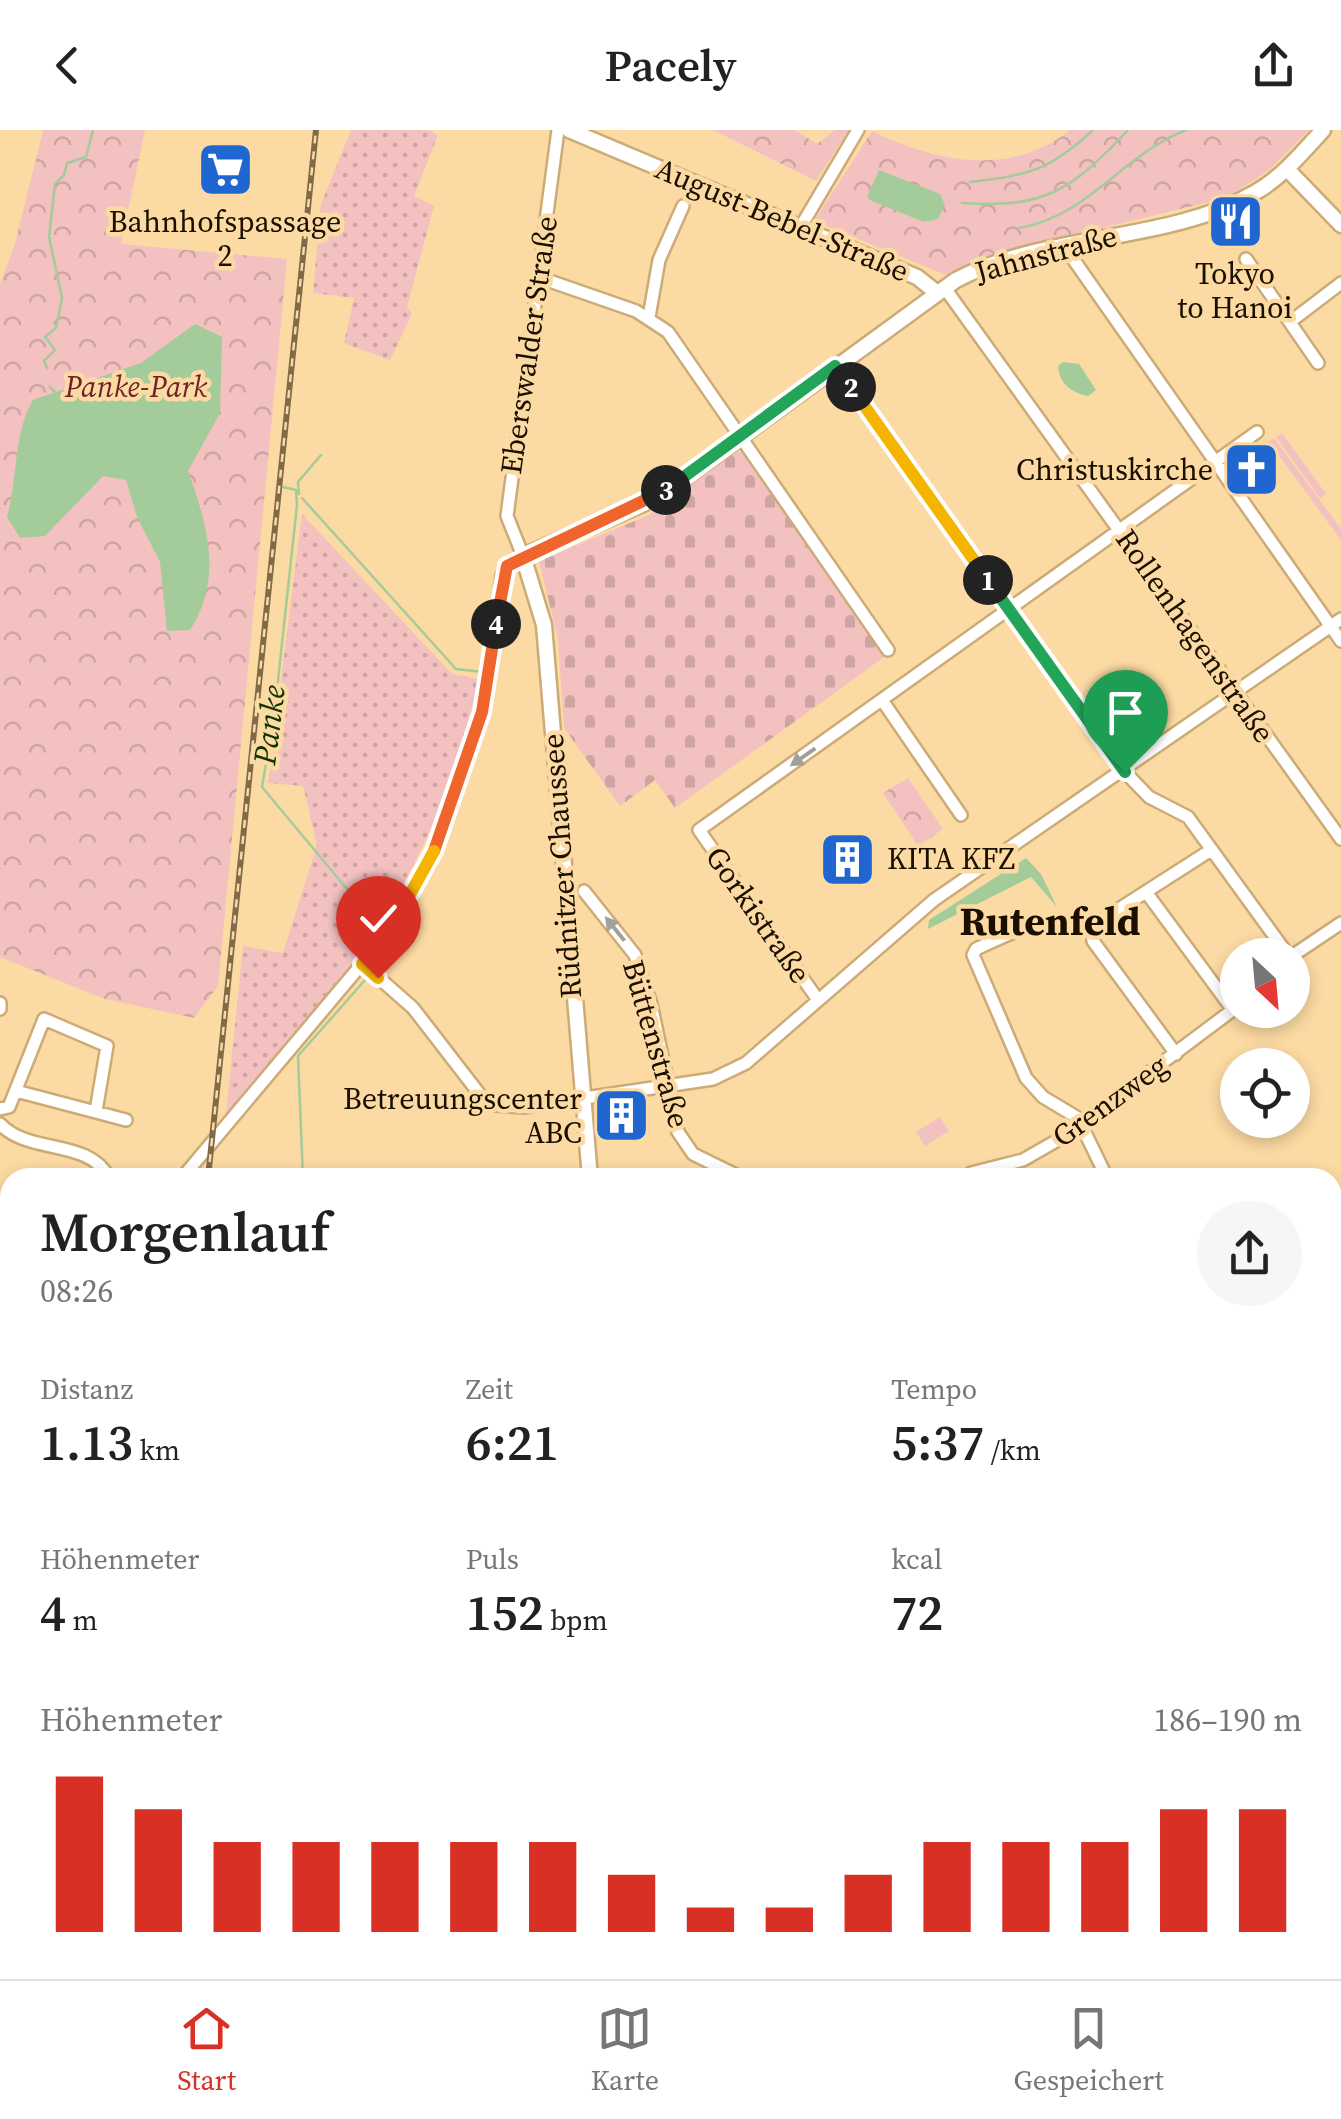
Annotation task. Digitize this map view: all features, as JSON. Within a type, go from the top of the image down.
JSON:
[{"type":"main road","name":"August-Bebel-Straße","points":[[569,130],[940,290]]},
{"type":"main road","name":"Jahnstraße","points":[[523,556],[645,504],[940,290],[990,265],[1214,211],[1256,192],[1287,168],[1322,130]]},
{"type":"main road","points":[[1287,168],[1341,225]]},
{"type":"main road","name":"Rüdnitzer Chaussee","points":[[523,556],[545,630],[589,1168]]},
{"type":"street","name":"Eberswalder Straße","points":[[523,556],[506,516],[558,130]]},
{"type":"street","points":[[800,228],[858,130]]},
{"type":"street","points":[[649,317],[658,260],[683,206]]},
{"type":"street","points":[[1064,246],[1070,261],[1215,462],[1336,623],[1341,641]]},
{"type":"street","points":[[1246,259],[1318,363]]},
{"type":"street","points":[[538,277],[649,317],[677,344],[888,650]]},
{"type":"street","points":[[1290,322],[1341,283]]},
{"type":"street","name":"Rollenhagenstraße","points":[[940,290],[958,307],[1341,839]]},
{"type":"street","points":[[835,366],[1125,772],[1150,797],[1188,817],[1277,938]]},
{"type":"street","points":[[961,815],[882,700],[1257,432]]},
{"type":"street","points":[[190,1168],[388,934],[438,842],[482,712],[502,576],[507,566],[523,556]]},
{"type":"street","points":[[362,964],[413,1008],[481,1096],[495,1105],[510,1108],[713,1079],[746,1064],[782,1036],[934,900],[1336,623]]},
{"type":"street","name":"Gorkistraße","points":[[818,1000],[699,830],[882,700]]},
{"type":"street","points":[[1103,1168],[1083,1124],[1070,1111],[1043,1097],[1026,1078],[973,960],[976,950],[1035,923],[1064,921],[1092,927],[1211,850]]},
{"type":"street","name":"Büttenstraße","points":[[584,891],[635,954],[652,1004],[665,1086],[678,1132],[693,1154],[722,1168]]},
{"type":"street","points":[[1146,892],[1220,988]]},
{"type":"street","points":[[1310,943],[1341,923]]},
{"type":"street","points":[[1092,927],[1094,940],[1176,1054]]},
{"type":"street","points":[[0,1109],[8,1106],[16,1092],[44,1019],[107,1046],[96,1111]]},
{"type":"street","name":"Grenzweg","points":[[991,1168],[1023,1160],[1083,1124],[1220,1020]]},
{"type":"street","points":[[16,1092],[126,1120]]},
{"type":"street","points":[[0,1124],[22,1139],[92,1158],[101,1168]]},
{"type":"green space","name":"Panke-Park","points":[[43,130],[145,130],[121,244],[287,259],[218,986],[194,1018],[105,999],[0,957],[0,284],[15,244]]},
{"type":"green space","points":[[351,130],[428,130],[438,135],[414,196],[434,206],[407,307],[412,314],[390,360],[344,343],[354,298],[313,293],[321,204]]},
{"type":"green space","points":[[713,130],[795,130],[817,144],[835,130],[849,130],[816,181]]},
{"type":"green space","points":[[1070,130],[1309,130],[1269,170],[1226,198],[986,256],[946,275],[814,221],[872,131],[947,157],[998,160],[1047,145]]},
{"type":"green space","points":[[1282,433],[1326,494],[1320,498],[1276,437]]},
{"type":"green space","points":[[1274,438],[1341,529],[1341,540],[1269,442]]},
{"type":"green space","points":[[737,450],[750,458],[887,655],[675,808],[655,780],[620,806],[564,728],[558,639],[539,561],[649,515]]},
{"type":"green space","points":[[302,514],[452,674],[478,679],[450,781],[423,846],[390,908],[338,983],[226,1114],[243,946],[283,953],[317,845],[303,786],[268,783]]},
{"type":"green space","points":[[908,778],[943,829],[918,846],[883,793]]},
{"type":"green space","points":[[940,1117],[949,1131],[925,1146],[916,1132]]},
{"type":"shaded area","points":[[879,170],[940,194],[945,205],[938,219],[924,222],[867,197]]},
{"type":"shaded area","points":[[195,324],[222,337],[220,413],[188,471],[206,532],[209,572],[200,611],[190,630],[167,631],[160,562],[137,517],[126,480],[103,476],[45,536],[20,538],[7,517],[22,427],[33,400],[141,363]]},
{"type":"shaded area","points":[[1063,362],[1079,364],[1096,390],[1088,396],[1067,387],[1058,366]]},
{"type":"shaded area","points":[[1026,858],[1041,874],[1057,907],[1031,877],[928,929],[929,920]]},
{"type":"waterway","name":"Panke","points":[[47,368],[44,361],[55,350],[45,337],[56,328],[62,298],[49,237],[55,184],[64,175],[67,163],[86,157],[93,130]]},
{"type":"waterway","points":[[970,182],[1037,169],[1064,154],[1093,130]]},
{"type":"waterway","points":[[962,203],[1015,203],[1055,191],[1090,168],[1128,130]]},
{"type":"waterway","points":[[1019,228],[1066,211],[1143,154],[1186,130]]},
{"type":"waterway","name":"Panke","points":[[50,387],[56,393]]},
{"type":"waterway","points":[[299,494],[298,482],[321,455]]},
{"type":"waterway","name":"Panke","points":[[283,487],[296,490],[297,505],[274,717],[262,787],[382,931]]},
{"type":"waterway","points":[[302,498],[456,669],[483,672]]},
{"type":"waterway","name":"Panke","points":[[377,968],[396,947],[390,940]]},
{"type":"waterway","name":"Panke","points":[[303,1168],[298,1056],[365,980]]},
{"type":"railway","points":[[209,1168],[316,130]]},
{"type":"place","name":"Bahnhofspassage 2","points":[[225,169]]},
{"type":"place","name":"Tokyo to Hanoi","points":[[1235,221]]},
{"type":"place","name":"Christuskirche","points":[[1252,470]]},
{"type":"place","name":"KITA KFZ","points":[[848,859]]},
{"type":"place","name":"Betreuungscenter ABC","points":[[621,1116]]},
{"type":"district","name":"Rutenfeld","points":[[1050,921]]},
{"type":"route","points":[[378,978],[362,964],[388,934],[429,864],[482,712],[502,576],[507,566],[548,543],[645,504],[835,366],[1125,772]]}]
